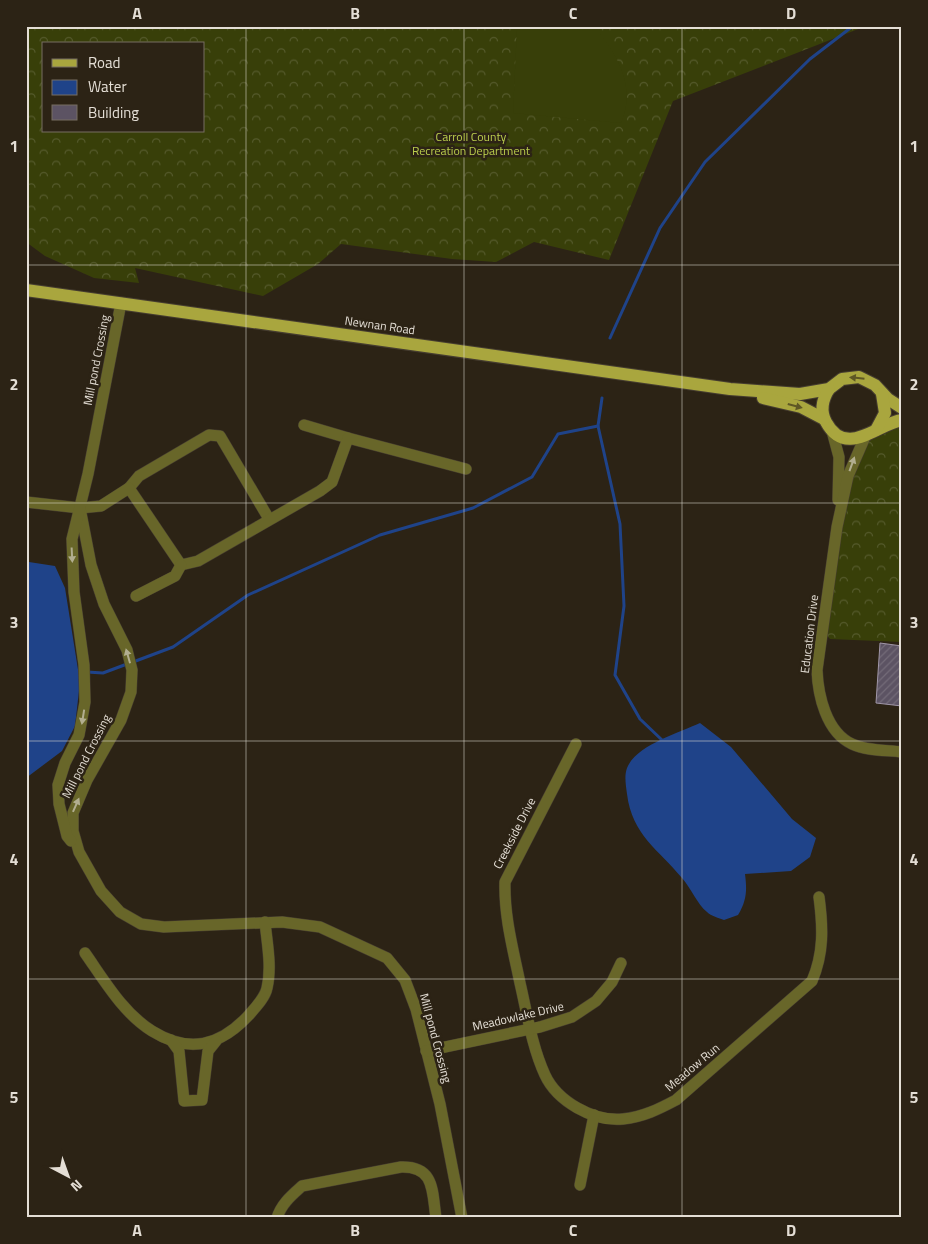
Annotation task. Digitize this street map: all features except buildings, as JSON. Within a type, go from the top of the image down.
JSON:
[{"type":"main road","name":"Newnan Road","points":[[26,290],[730,390],[800,394],[828,389],[842,379],[859,377],[875,384],[882,394],[902,408]]},
{"type":"main road","points":[[824,419],[822,403],[828,389]]},
{"type":"main road","name":"Newnan Road","points":[[730,390],[801,407],[824,419],[832,431]]},
{"type":"main road","points":[[876,430],[885,413],[882,394]]},
{"type":"main road","points":[[832,431],[847,438],[864,437],[902,420]]},
{"type":"street","name":"Mill pond Crossing","points":[[122,303],[80,508],[91,565],[104,604],[127,650],[132,670],[131,692],[120,720],[87,780],[72,813],[73,831],[79,852],[102,891],[120,912],[141,924],[164,926],[282,922],[320,927],[387,958],[405,980],[416,1009],[440,1104],[461,1218]]},
{"type":"street","points":[[304,425],[466,469]]},
{"type":"street","name":"Education Drive","points":[[832,431],[839,457],[837,527]]},
{"type":"street","points":[[26,502],[80,508],[101,506],[129,488],[138,476],[209,435],[220,436],[269,519]]},
{"type":"street","name":"Education Drive","points":[[864,437],[848,476],[837,527],[817,670],[818,691],[829,718],[844,738],[859,746],[902,752]]},
{"type":"street","points":[[136,596],[175,576],[182,565],[198,561],[320,491],[332,482],[348,438]]},
{"type":"street","points":[[129,488],[182,565]]},
{"type":"street","points":[[79,852],[67,836],[59,804],[58,785],[65,763],[79,735],[85,702],[84,665],[74,592],[72,539],[80,508]]},
{"type":"street","name":"Creekside Drive","points":[[530,1028],[504,906],[504,882],[576,744]]},
{"type":"street","name":"Meadow Run","points":[[530,1028],[545,1075],[565,1101],[594,1115],[622,1120],[653,1112],[676,1100],[812,981],[820,961],[823,929],[819,897]]},
{"type":"street","points":[[170,1040],[179,1051],[184,1101],[202,1100],[208,1051],[216,1041],[237,1028],[256,1007],[267,988],[268,957],[265,922]]},
{"type":"street","points":[[84,953],[113,993],[133,1015],[152,1031],[170,1040],[196,1044],[216,1041]]},
{"type":"street","name":"Meadowlake Drive","points":[[426,1051],[572,1017],[596,1001],[612,982],[621,963]]},
{"type":"street","points":[[580,1185],[594,1115]]},
{"type":"street","points":[[277,1218],[279,1210],[291,1195],[302,1186],[413,1166],[425,1172],[431,1184],[436,1218]]},
{"type":"green space","name":"Carroll County Recreation Department","points":[[26,26],[866,26],[673,101],[609,260],[534,242],[496,262],[452,259],[341,244],[318,264],[263,296],[135,268],[139,283],[94,278],[45,256],[26,242]]},
{"type":"green space","points":[[517,26],[591,26],[596,29],[612,50],[623,73],[627,98],[621,123],[513,113]]},
{"type":"green space","points":[[902,425],[902,642],[830,639],[822,630],[841,528],[854,474],[861,454],[868,442],[884,431]]},
{"type":"water","points":[[26,563],[55,566],[65,588],[80,682],[75,726],[62,751],[26,778]]},
{"type":"water","points":[[700,723],[731,747],[792,819],[816,838],[810,857],[791,871],[745,874],[746,895],[741,910],[738,915],[724,920],[711,915],[703,909],[682,878],[648,841],[634,820],[626,788],[627,768],[639,753],[659,741]]},
{"type":"waterway","points":[[610,338],[660,228],[705,162],[810,59],[853,26]]},
{"type":"waterway","points":[[602,398],[598,426],[620,524],[624,606],[615,675],[640,719],[662,740]]},
{"type":"waterway","points":[[133,662],[173,647],[248,595],[380,535],[473,508],[532,477],[558,434],[598,426]]},
{"type":"waterway","points":[[87,672],[103,673],[127,664]]}]
